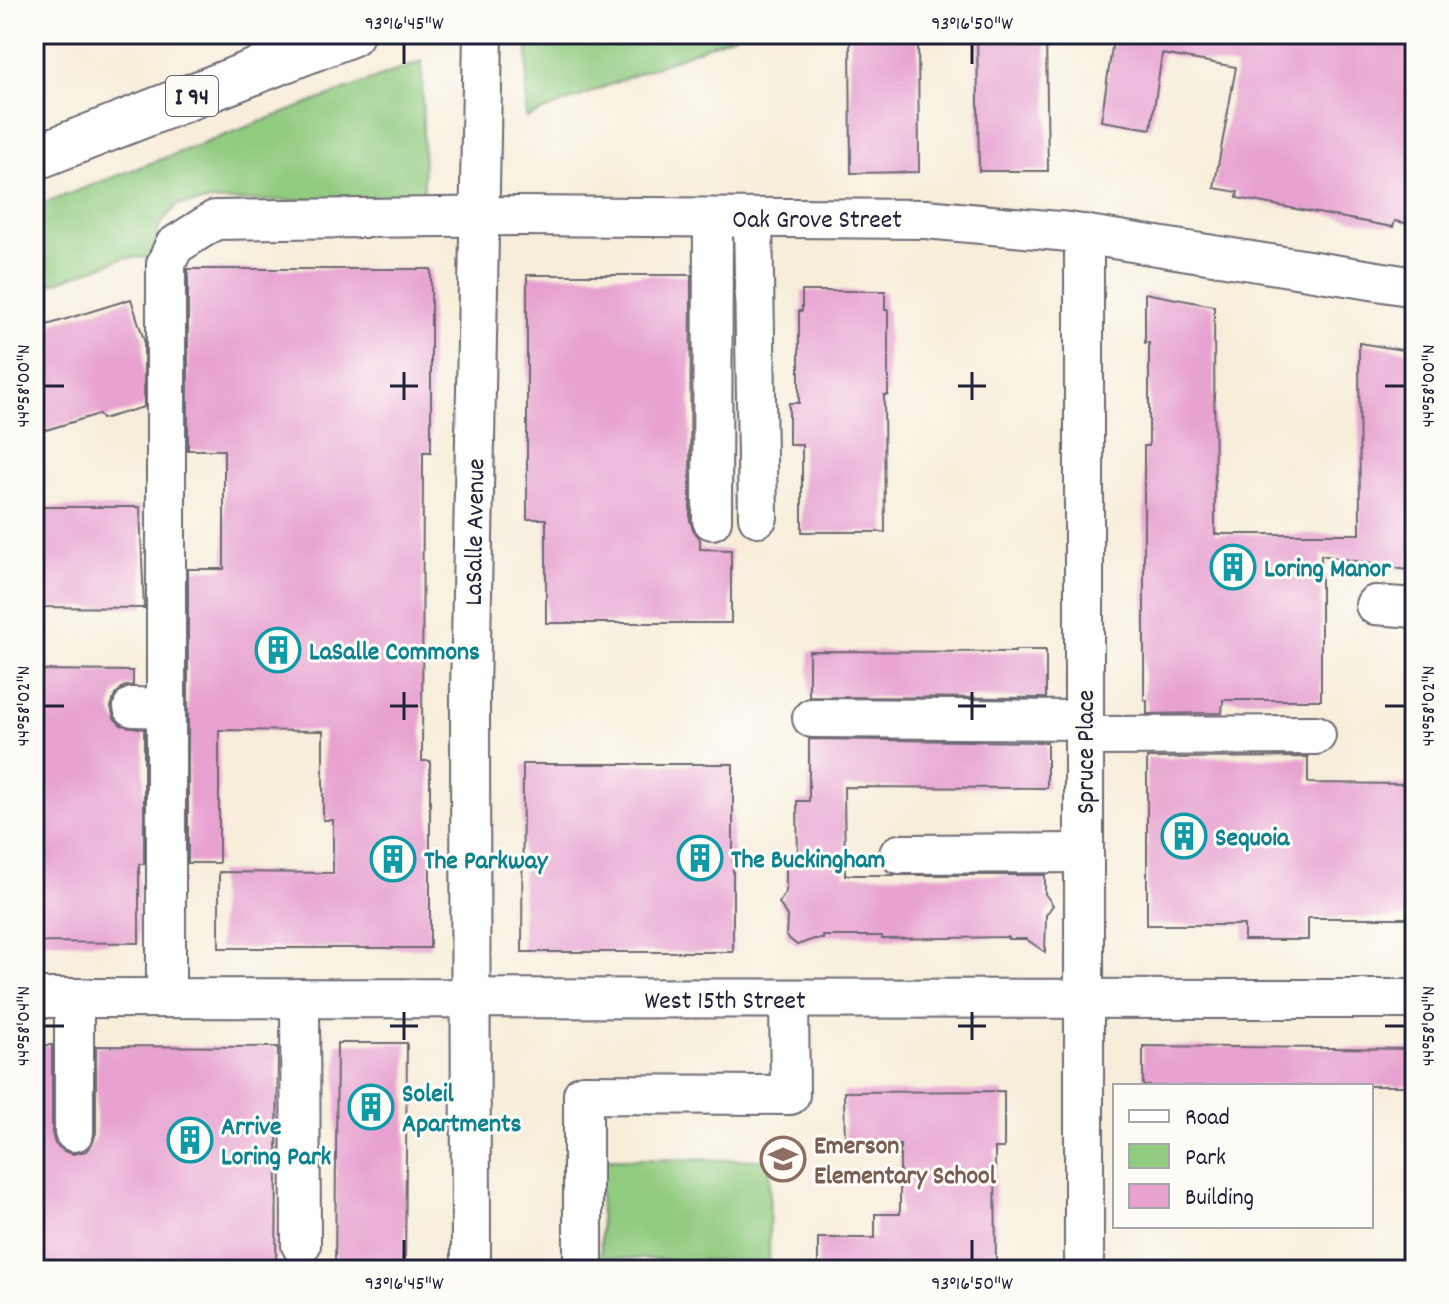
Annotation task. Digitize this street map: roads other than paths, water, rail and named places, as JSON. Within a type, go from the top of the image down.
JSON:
[{"type":"highway","name":"I 94","points":[[34,158],[351,34]]},
{"type":"street","name":"LaSalle Avenue","points":[[471,1270],[470,693],[483,34]]},
{"type":"street","points":[[712,520],[713,218]]},
{"type":"street","points":[[753,218],[758,517]]},
{"type":"street","name":"Oak Grove Street","points":[[166,998],[150,708],[166,264],[174,246],[215,220],[925,219],[1084,234],[1415,287]]},
{"type":"street","name":"Spruce Place","points":[[1084,234],[1084,1270]]},
{"type":"street","points":[[1375,605],[1415,608]]},
{"type":"street","points":[[812,718],[1316,735]]},
{"type":"street","points":[[899,854],[1084,853]]},
{"type":"street","name":"West 15th Street","points":[[34,998],[1415,999]]},
{"type":"street","points":[[74,998],[74,1132]]},
{"type":"street","points":[[300,998],[289,1201],[301,1245]]},
{"type":"street","points":[[583,1270],[583,1094],[790,1095],[789,999]]},
{"type":"place","name":"Loring Manor","points":[[1233,567]]},
{"type":"place","name":"LaSalle Commons","points":[[278,650]]},
{"type":"place","name":"Sequoia","points":[[1184,836]]},
{"type":"place","name":"The Buckingham","points":[[700,858]]},
{"type":"place","name":"The Parkway","points":[[393,859]]},
{"type":"place","name":"Soleil Apartments","points":[[371,1107]]},
{"type":"place","name":"Arrive Loring Park","points":[[190,1140]]},
{"type":"place","name":"Emerson Elementary School","points":[[783,1159]]}]
